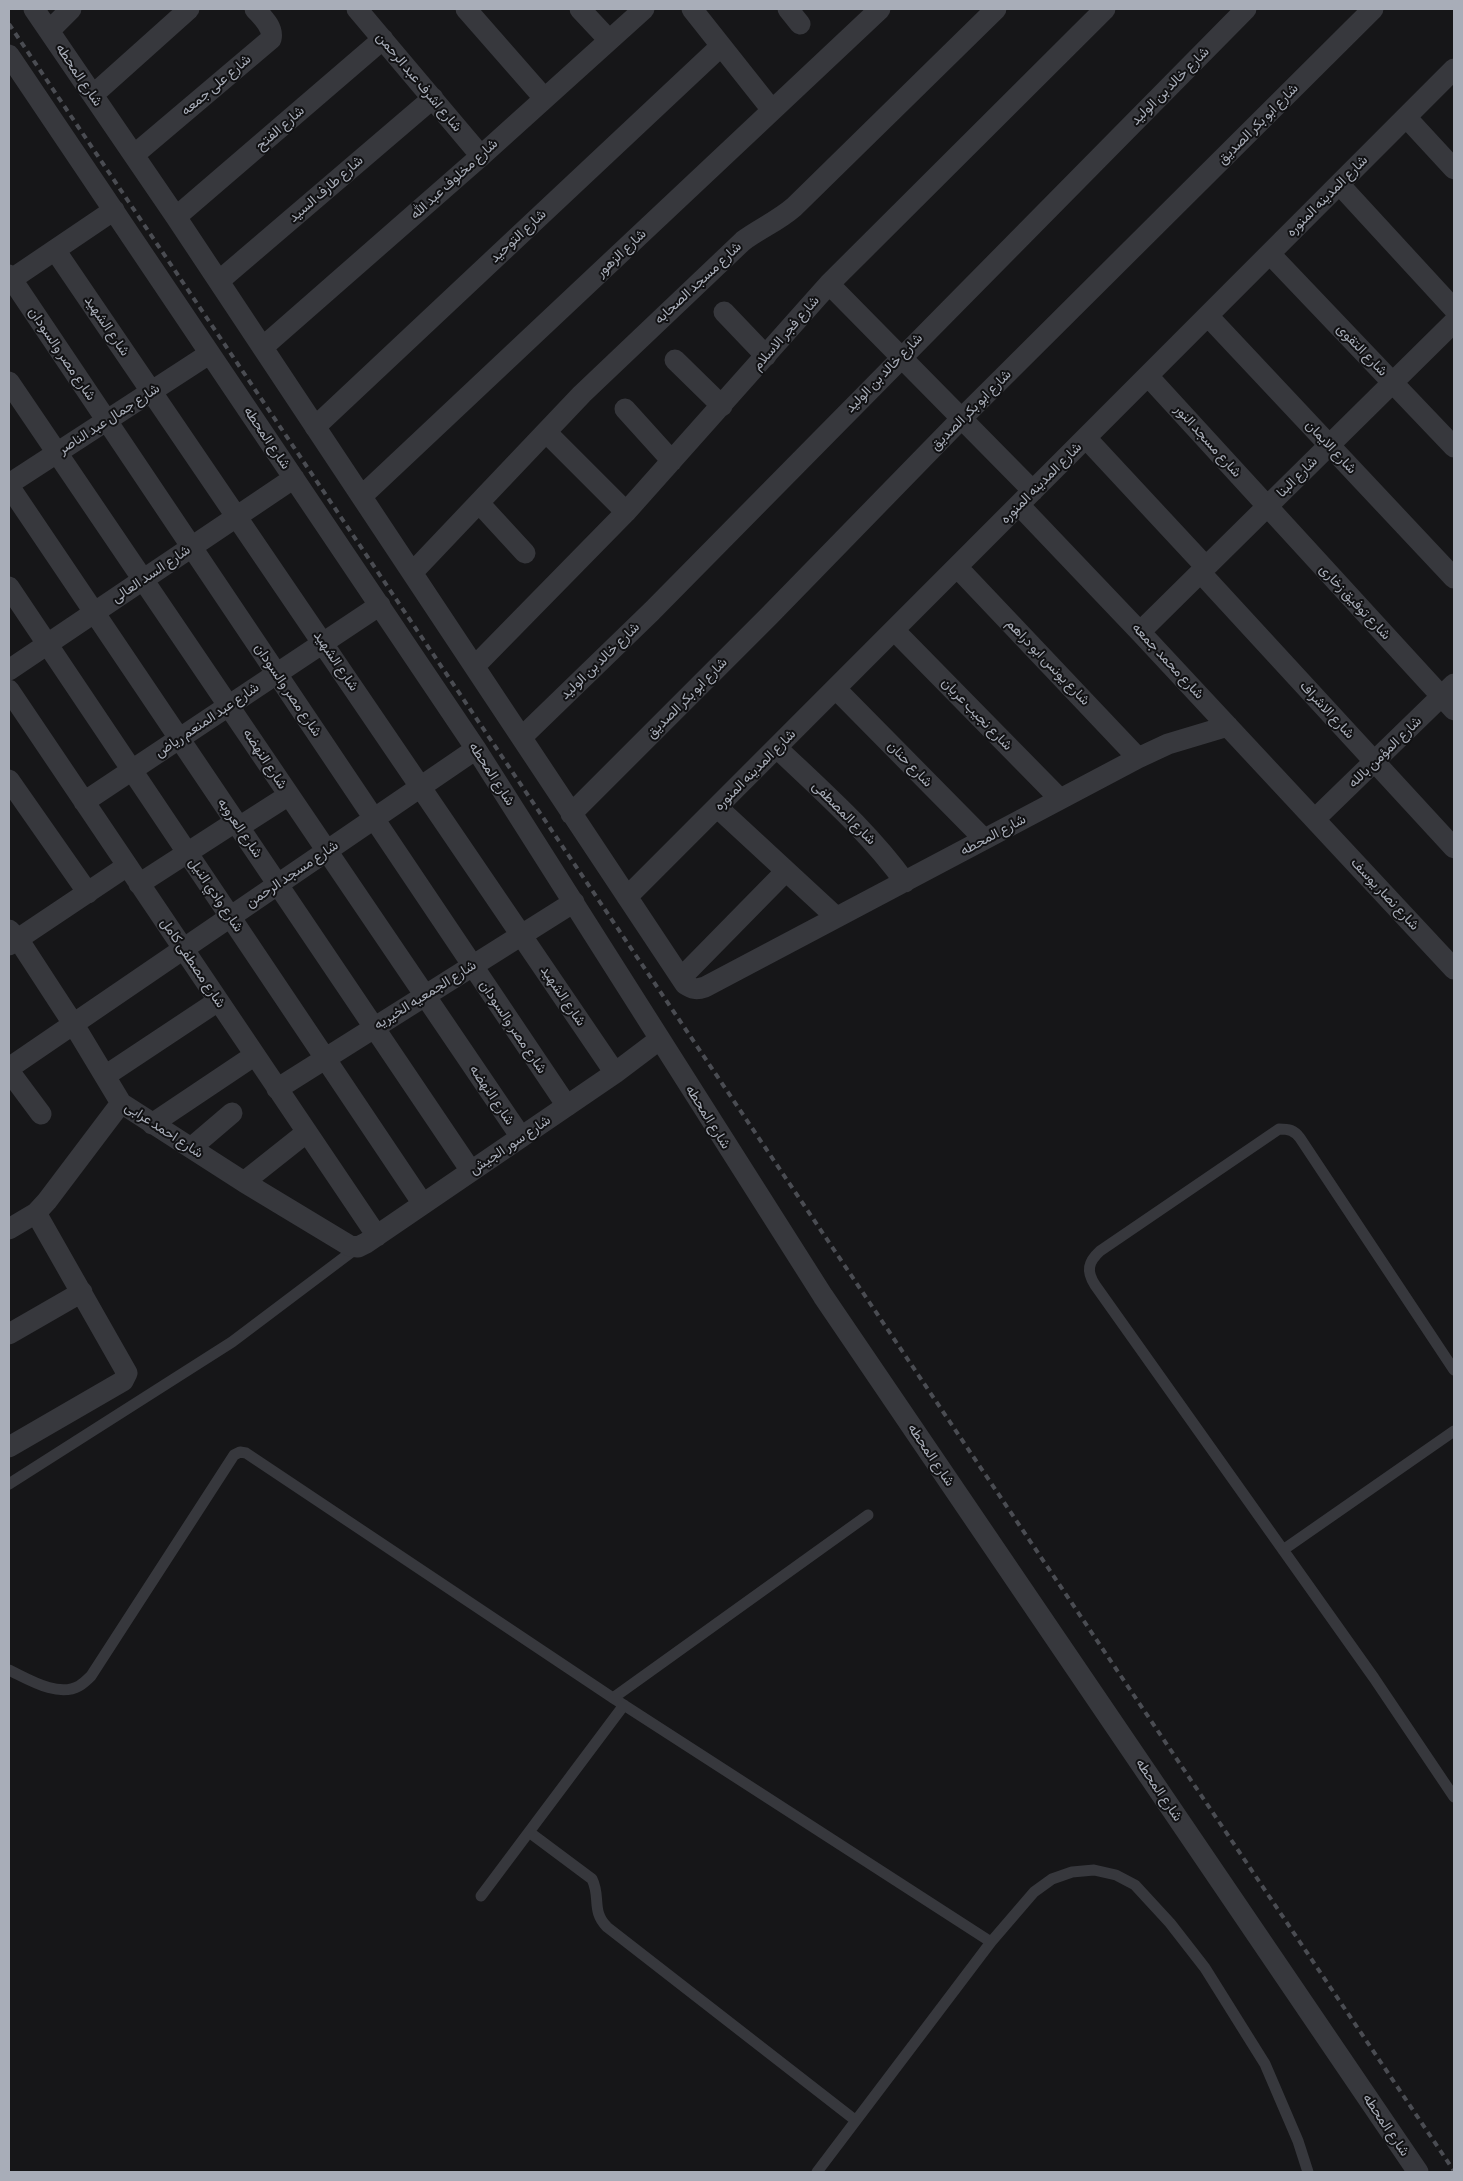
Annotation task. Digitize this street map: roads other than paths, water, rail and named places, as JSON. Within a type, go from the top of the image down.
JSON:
[{"type":"street","name":"شارع المحطه","points":[[34,9],[219,281],[681,978],[692,988],[698,989],[1138,758],[1168,744],[1228,726]]},
{"type":"street","points":[[49,31],[71,9]]},
{"type":"street","points":[[93,96],[189,9]]},
{"type":"street","name":"شارع على جمعه","points":[[134,155],[271,39],[273,33],[255,9]]},
{"type":"street","name":"شارع اشرف عبد الرحمن","points":[[357,9],[481,156]]},
{"type":"street","points":[[466,9],[544,98]]},
{"type":"street","points":[[580,9],[609,40]]},
{"type":"street","name":"شارع مخلوف عبد الله","points":[[263,347],[481,156],[644,9]]},
{"type":"street","points":[[692,9],[772,110]]},
{"type":"street","name":"شارع الزهور","points":[[362,496],[880,9]]},
{"type":"street","name":"شارع مسجد الصحابه","points":[[412,573],[546,432],[638,339],[743,241],[794,207],[996,9]]},
{"type":"street","name":"شارع فجر الاسلام","points":[[475,666],[626,512],[722,406],[828,284],[1105,9]]},
{"type":"street","name":"شارع خالد بن الوليد","points":[[522,737],[659,604],[900,357],[1246,9]]},
{"type":"street","name":"شارع ابو بكر الصديق","points":[[571,814],[962,419],[1373,9]]},
{"type":"street","name":"شارع الفتح","points":[[176,217],[383,39]]},
{"type":"street","name":"شارع التوحيد","points":[[315,427],[721,46]]},
{"type":"street","name":"شارع المحطه","points":[[9,56],[476,749],[829,1305],[1418,2172]]},
{"type":"street","name":"شارع المدينه المنوره","points":[[627,897],[1454,69]]},
{"type":"street","name":"شارع طارف السيد","points":[[219,281],[433,98]]},
{"type":"street","points":[[1406,117],[1454,169]]},
{"type":"street","points":[[1340,184],[1454,309]]},
{"type":"street","points":[[10,278],[114,210]]},
{"type":"street","name":"شارع الشهيد","points":[[55,250],[324,642],[615,1073]]},
{"type":"street","name":"شارع التقوى","points":[[1270,254],[1454,447]]},
{"type":"street","name":"شارع مصر والسودان","points":[[10,278],[567,1106]]},
{"type":"street","name":"شارع محمد جمعه","points":[[828,284],[962,419],[1026,498],[1140,632],[1315,819]]},
{"type":"street","points":[[724,312],[766,356]]},
{"type":"street","name":"شارع الايمان","points":[[1208,316],[1454,578]]},
{"type":"street","name":"شارع البنا","points":[[1140,632],[1454,322]]},
{"type":"street","name":"شارع جمال عبد الناصر","points":[[9,485],[56,452],[209,354]]},
{"type":"street","points":[[675,360],[722,406]]},
{"type":"street","name":"شارع مسجد النور","points":[[1148,376],[1267,507]]},
{"type":"street","name":"شارع النهضه","points":[[9,382],[230,705],[288,795],[521,1137]]},
{"type":"street","points":[[625,409],[672,460]]},
{"type":"street","points":[[546,432],[626,512]]},
{"type":"street","name":"شارع الاشراف","points":[[1086,438],[1454,848]]},
{"type":"street","name":"شارع السد العالى","points":[[9,670],[294,478]]},
{"type":"street","name":"شارع العروبه","points":[[9,485],[471,1171]]},
{"type":"street","points":[[479,503],[525,553]]},
{"type":"street","name":"شارع توفيق زخارى","points":[[1267,507],[1450,697]]},
{"type":"street","name":"شارع يونس ابو دراهم","points":[[957,567],[1138,758]]},
{"type":"street","name":"شارع وادي النيل","points":[[9,587],[423,1204]]},
{"type":"street","name":"شارع عبد المنعم رياض","points":[[84,802],[380,605]]},
{"type":"street","name":"شارع نجيب عريان","points":[[894,630],[1060,799]]},
{"type":"street","name":"شارع حنان","points":[[836,689],[984,839]]},
{"type":"street","name":"شارع المؤمن بالله","points":[[1315,819],[1375,762],[1450,697]]},
{"type":"street","name":"شارع مصطفى كامل","points":[[12,700],[84,802],[377,1236]]},
{"type":"street","name":"شارع المصطفى","points":[[777,748],[860,828],[885,855],[905,882]]},
{"type":"street","name":"شارع مسجد الرحمن","points":[[9,1070],[183,948],[476,749]]},
{"type":"street","points":[[9,780],[88,892]]},
{"type":"street","points":[[139,884],[187,853],[288,795]]},
{"type":"street","points":[[717,807],[836,917]]},
{"type":"street","name":"شارع نصار يوسف","points":[[1315,819],[1454,969]]},
{"type":"street","points":[[12,938],[127,866]]},
{"type":"street","points":[[681,978],[786,871]]},
{"type":"street","name":"شارع الجمعيه الخيريه","points":[[278,1089],[574,902]]},
{"type":"street","name":"شارع احمد عرابى","points":[[12,938],[74,1025],[121,1103],[244,1182],[350,1246],[358,1247]]},
{"type":"street","points":[[104,1076],[218,1001]]},
{"type":"street","name":"شارع سور الجيش","points":[[358,1247],[377,1236],[615,1073],[660,1039]]},
{"type":"street","points":[[152,1124],[255,1055]]},
{"type":"street","points":[[9,1070],[41,1114]]},
{"type":"street","points":[[9,1446],[123,1382],[126,1378],[126,1369],[82,1292],[19,1218],[62,1184],[121,1103]]},
{"type":"street","points":[[191,1148],[232,1113]]},
{"type":"street","points":[[244,1182],[307,1132]]},
{"type":"street","points":[[9,1334],[82,1292]]},
{"type":"lane","points":[[1454,1370],[1300,1138],[1295,1132],[1287,1129],[1279,1129],[1093,1258],[1089,1267],[1090,1276],[1095,1284],[1374,1678],[1454,1797]]},
{"type":"lane","points":[[9,1484],[232,1342],[358,1247]]},
{"type":"lane","points":[[1283,1550],[1454,1431]]},
{"type":"lane","points":[[9,1670],[60,1690],[78,1687],[92,1676],[234,1455],[240,1452],[246,1453],[613,1698],[991,1942]]},
{"type":"lane","points":[[613,1698],[868,1515]]},
{"type":"lane","points":[[481,1896],[624,1705]]},
{"type":"lane","points":[[530,1832],[592,1879],[596,1887],[597,1914],[607,1927],[855,2120]]},
{"type":"lane","points":[[817,2172],[991,1942],[1034,1892],[1052,1879],[1072,1872],[1094,1870],[1116,1875],[1135,1885],[1170,1923],[1205,1968],[1265,2064],[1298,2141],[1308,2172]]},
{"type":"railway","points":[[9,24],[1454,2171]]}]
